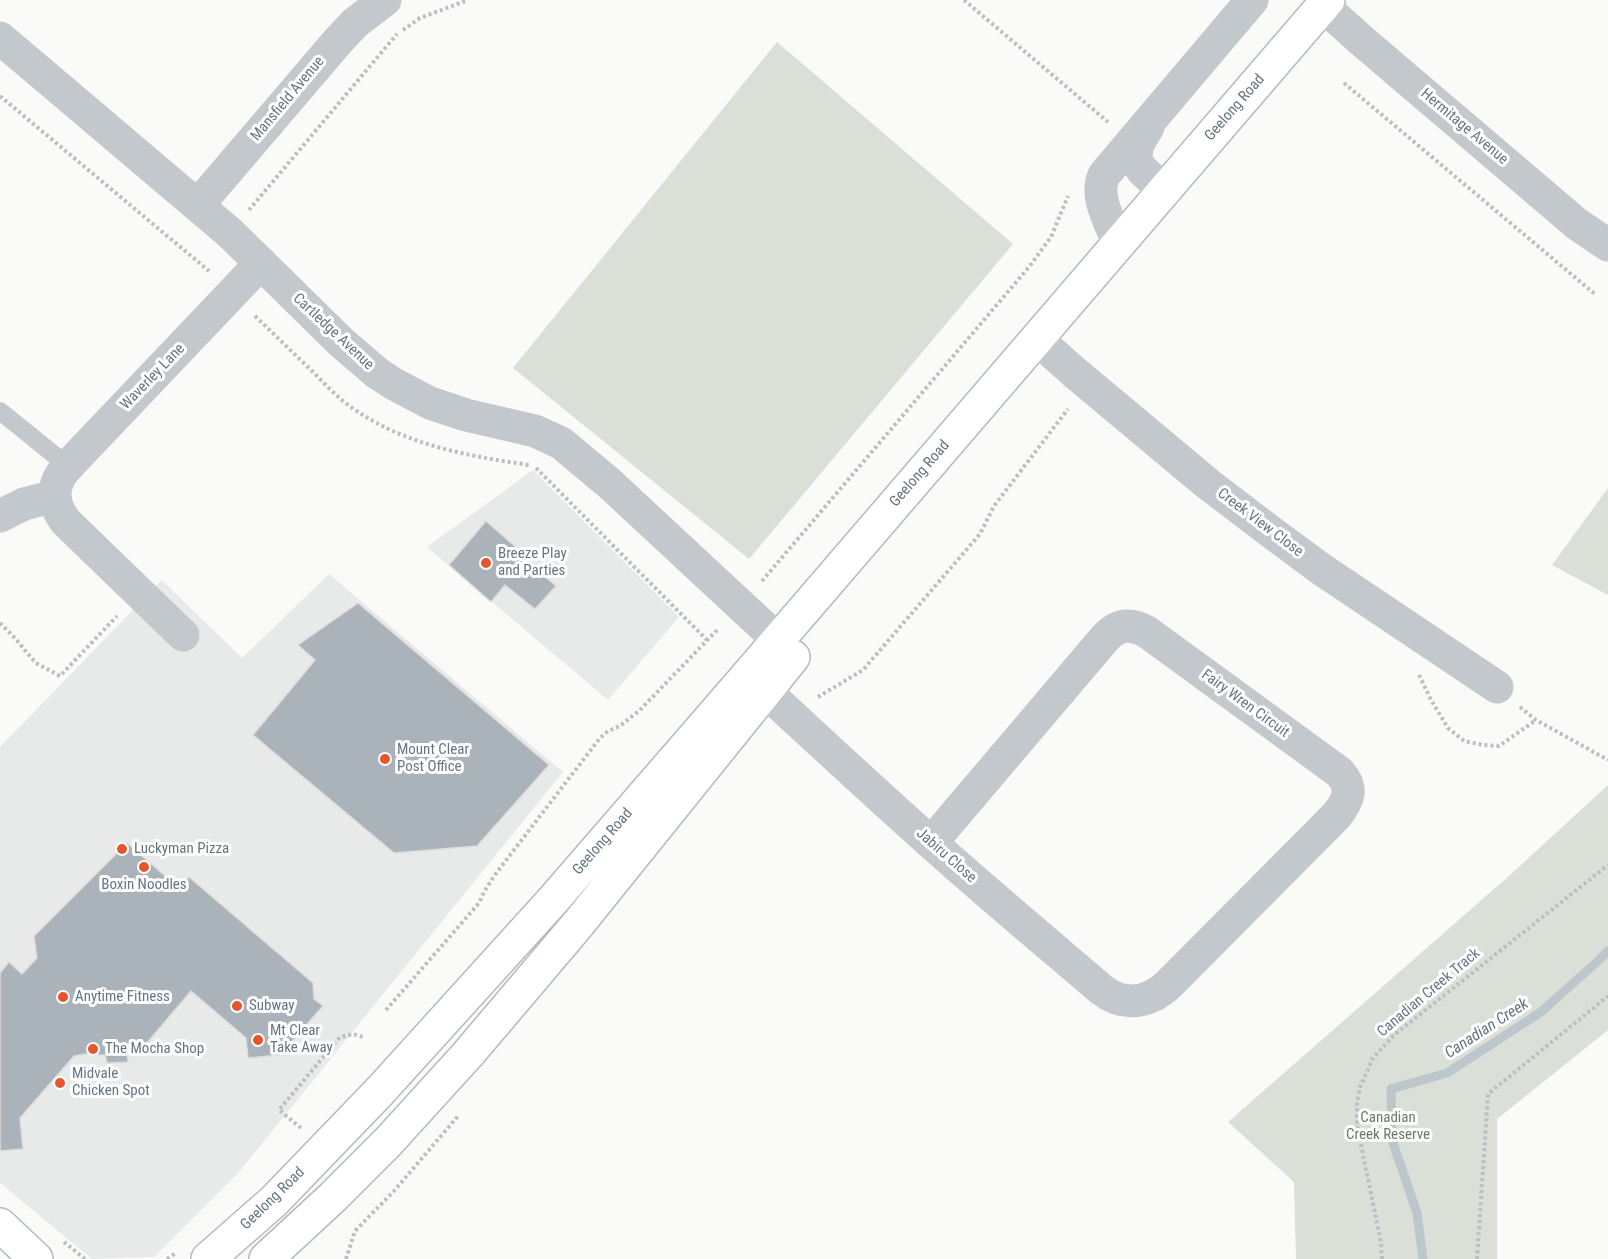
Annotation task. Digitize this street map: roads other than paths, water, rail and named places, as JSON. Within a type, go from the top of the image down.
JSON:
[{"type":"main road","name":"Geelong Road","points":[[266,1259],[388,1142],[468,1054],[579,923],[757,683],[978,407],[1325,3]]},
{"type":"main road","name":"Geelong Road","points":[[208,1259],[274,1201],[413,1056],[554,899],[757,683]]},
{"type":"main road","points":[[413,1056],[442,1083]]},
{"type":"main road","points":[[0,1225],[36,1259]]},
{"type":"street","name":"Mansfield Avenue","points":[[198,205],[355,22],[385,0]]},
{"type":"street","points":[[1119,244],[1103,203],[1100,188],[1104,176],[1252,0]]},
{"type":"street","name":"Hermitage Avenue","points":[[1325,3],[1361,40],[1568,216],[1608,245]]},
{"type":"street","name":"Cartledge Avenue","points":[[0,38],[230,233],[360,359],[394,384],[448,410],[535,431],[561,443],[609,483],[787,647]]},
{"type":"street","points":[[1157,113],[1138,144],[1135,158],[1142,170],[1165,191]]},
{"type":"street","name":"Waverley Lane","points":[[55,496],[58,478],[68,466],[261,263]]},
{"type":"street","name":"Creek View Close","points":[[1037,339],[1208,484],[1270,532],[1497,687]]},
{"type":"street","points":[[0,516],[24,504],[55,496],[61,516],[69,526],[183,635]]},
{"type":"street","name":"Fairy Wren Circuit","points":[[931,843],[1105,638],[1116,628],[1122,626],[1135,627],[1147,632],[1339,772],[1347,781],[1349,791],[1336,816],[1169,984],[1158,993],[1138,1001]]},
{"type":"street","name":"Jabiru Close","points":[[757,683],[931,843],[1107,993],[1123,1000],[1138,1001]]},
{"type":"lane","points":[[0,411],[68,466]]},
{"type":"waterway","name":"Canadian Creek","points":[[1423,1259],[1417,1213],[1392,1140],[1391,1089],[1447,1073],[1541,1012],[1608,951]]},
{"type":"place","name":"Breeze Play and Parties","points":[[486,563]]},
{"type":"place","name":"Mount Clear Post Office","points":[[385,759]]},
{"type":"place","name":"Luckyman Pizza","points":[[122,849]]},
{"type":"place","name":"Boxin Noodles","points":[[144,867]]},
{"type":"place","name":"Anytime Fitness","points":[[63,997]]},
{"type":"place","name":"Subway","points":[[237,1006]]},
{"type":"place","name":"Mt Clear Take Away","points":[[258,1040]]},
{"type":"place","name":"The Mocha Shop","points":[[93,1049]]},
{"type":"place","name":"Midvale Chicken Spot","points":[[60,1083]]},
{"type":"park label","name":"Canadian Creek Reserve","points":[[1388,1126]]}]
